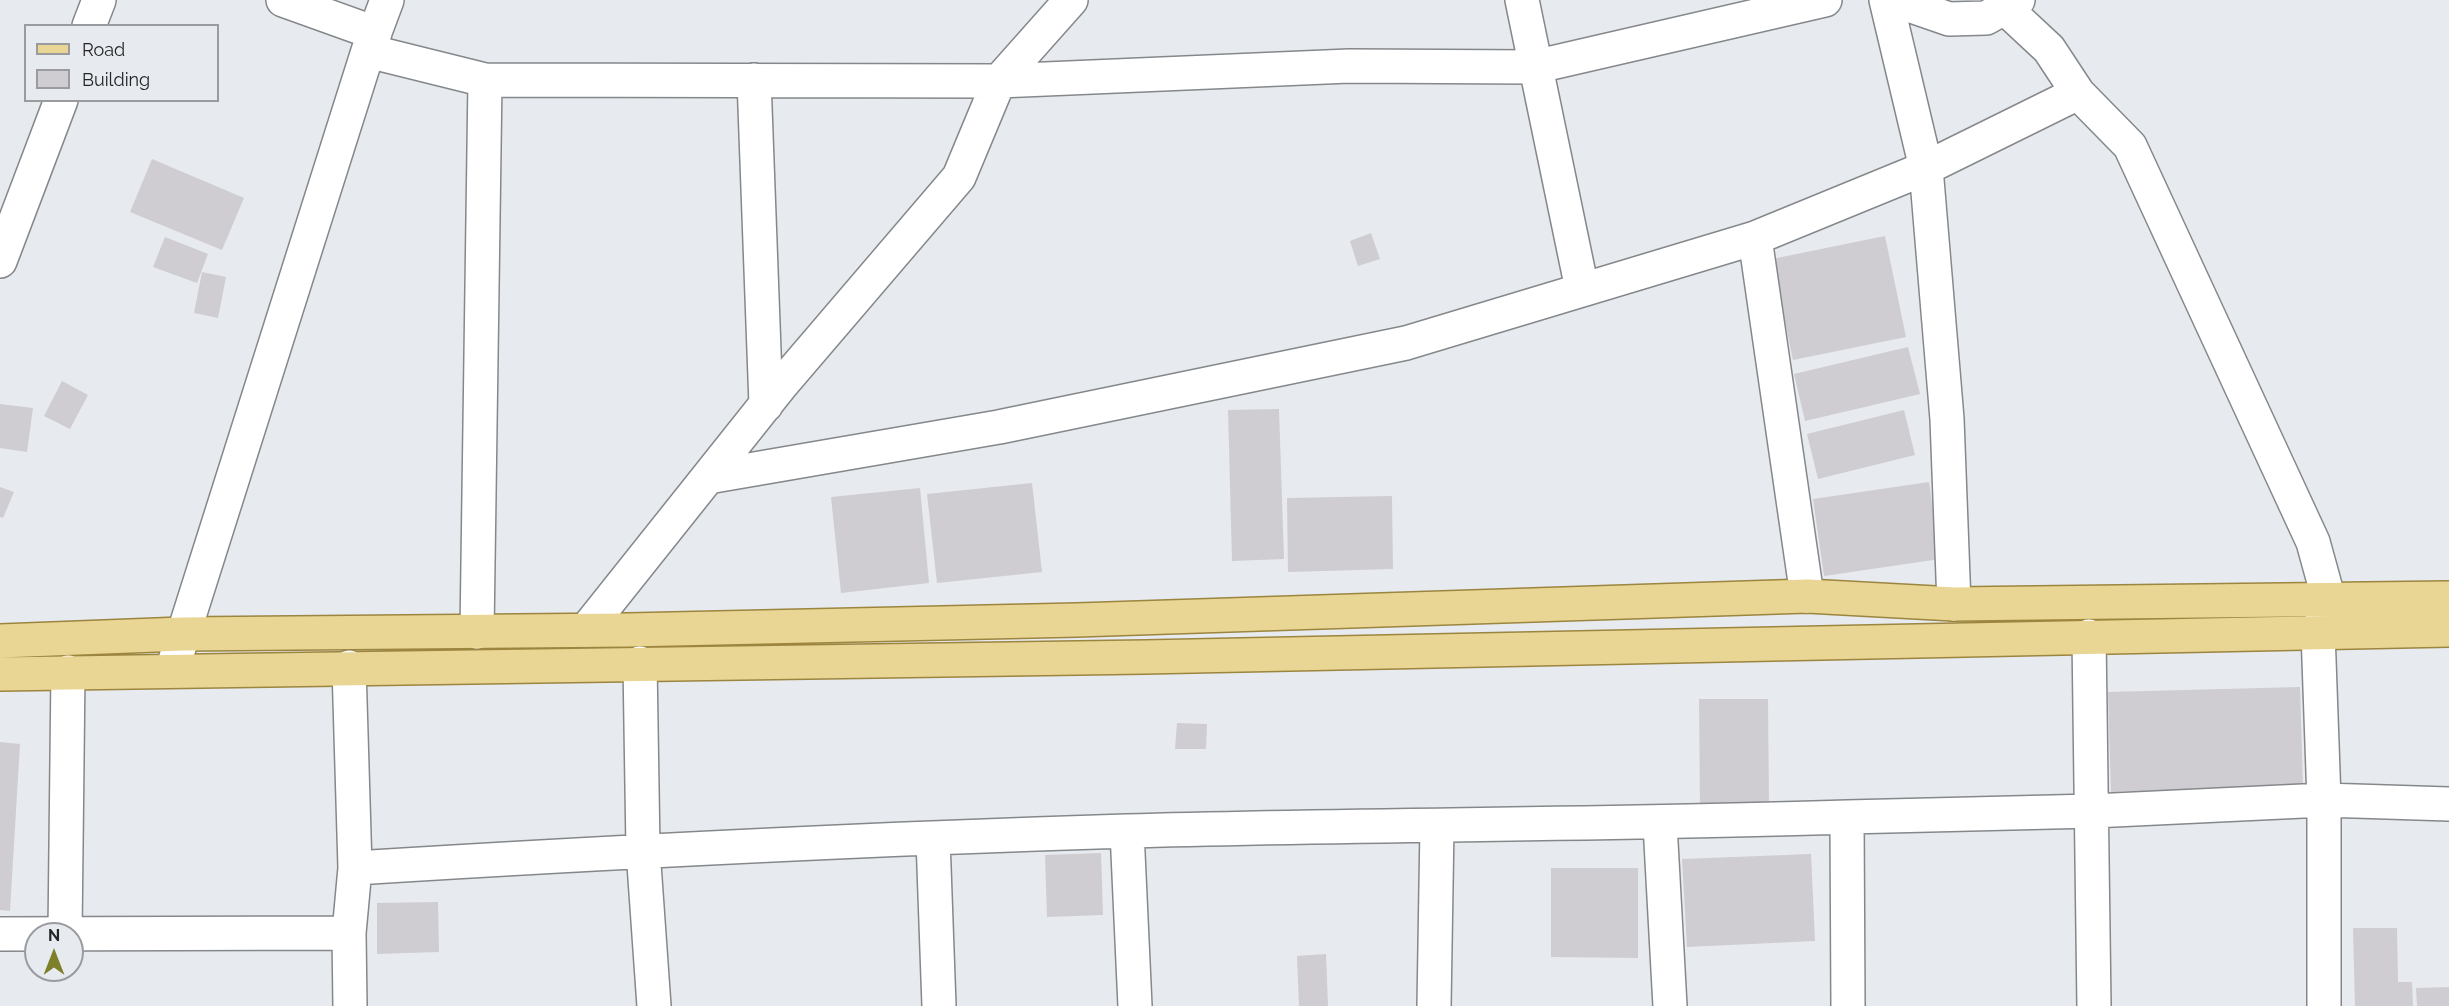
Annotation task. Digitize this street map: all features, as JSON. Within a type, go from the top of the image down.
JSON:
[{"type":"main road","points":[[0,640],[182,634],[477,632],[1077,620],[1807,597],[1954,604],[2449,598]]},
{"type":"main road","points":[[0,674],[349,667],[1145,657],[2449,630]]},
{"type":"street","points":[[90,24],[99,0]]},
{"type":"street","points":[[283,0],[372,42],[485,80],[999,81],[1349,66],[1533,68],[1825,0]]},
{"type":"street","points":[[172,670],[387,0]]},
{"type":"street","points":[[585,630],[766,405],[959,177],[999,81],[1071,0]]},
{"type":"street","points":[[1522,0],[1533,68],[1582,289]]},
{"type":"street","points":[[1886,0],[1926,168],[1947,420],[1954,604]]},
{"type":"street","points":[[1894,0],[1949,19],[1986,18],[2011,4],[2049,49],[2078,93],[2130,146],[2313,543],[2329,600],[2318,632],[2324,800],[2324,1006]]},
{"type":"street","points":[[477,632],[485,80]]},
{"type":"street","points":[[754,80],[766,405]]},
{"type":"street","points":[[708,477],[999,427],[1406,343],[1755,238],[1926,168],[2078,93]]},
{"type":"street","points":[[0,261],[60,102]]},
{"type":"street","points":[[1755,238],[1807,597]]},
{"type":"street","points":[[2089,636],[2094,1006]]},
{"type":"street","points":[[640,663],[643,850],[654,1006]]},
{"type":"street","points":[[349,667],[355,868],[349,933],[350,1006]]},
{"type":"street","points":[[65,922],[68,672]]},
{"type":"street","points":[[355,868],[643,850],[1127,831],[1660,824],[2093,811],[2324,800],[2449,804]]},
{"type":"street","points":[[1846,817],[1848,1006]]},
{"type":"street","points":[[1660,824],[1670,1006]]},
{"type":"street","points":[[1434,1006],[1437,826]]},
{"type":"street","points":[[1127,831],[1136,1006]]},
{"type":"street","points":[[933,839],[939,1006]]},
{"type":"street","points":[[84,933],[349,933]]},
{"type":"street","points":[[0,934],[24,934]]},
{"type":"building","points":[[152,159],[244,198],[222,250],[130,212]]},
{"type":"building","points":[[1371,233],[1380,259],[1358,266],[1350,241]]},
{"type":"building","points":[[1885,236],[1906,337],[1793,360],[1772,259]]},
{"type":"building","points":[[165,237],[208,254],[197,283],[153,267]]},
{"type":"building","points":[[202,272],[226,277],[218,318],[194,313]]},
{"type":"building","points":[[1908,347],[1920,394],[1805,421],[1794,374]]},
{"type":"building","points":[[62,381],[88,395],[70,429],[44,416]]},
{"type":"building","points":[[0,404],[33,408],[27,452],[0,448]]},
{"type":"building","points":[[1279,409],[1284,559],[1232,561],[1228,410]]},
{"type":"building","points":[[1904,410],[1915,455],[1818,479],[1807,434]]},
{"type":"building","points":[[1929,482],[1940,559],[1824,576],[1813,499]]},
{"type":"building","points":[[1032,483],[1042,572],[937,583],[927,494]]},
{"type":"building","points":[[0,487],[14,492],[3,518],[0,517]]},
{"type":"building","points":[[920,488],[929,583],[841,593],[831,497]]},
{"type":"building","points":[[1392,496],[1393,569],[1288,572],[1287,498]]},
{"type":"building","points":[[2300,687],[2303,787],[2111,792],[2108,692]]},
{"type":"building","points":[[1699,699],[1768,699],[1769,808],[1700,809]]},
{"type":"building","points":[[1177,723],[1207,724],[1206,749],[1175,749]]},
{"type":"building","points":[[0,742],[20,744],[10,911],[0,910]]},
{"type":"building","points":[[1101,853],[1103,915],[1047,917],[1045,855]]},
{"type":"building","points":[[1811,854],[1815,941],[1687,947],[1682,859]]},
{"type":"building","points":[[1551,868],[1638,868],[1638,958],[1551,957]]},
{"type":"building","points":[[438,902],[439,952],[377,954],[377,903]]},
{"type":"building","points":[[2353,928],[2397,928],[2398,982],[2412,982],[2413,1006],[2355,1006]]},
{"type":"building","points":[[1326,954],[1328,1006],[1299,1006],[1297,956]]},
{"type":"building","points":[[2449,987],[2449,1006],[2417,1006],[2416,988]]}]
